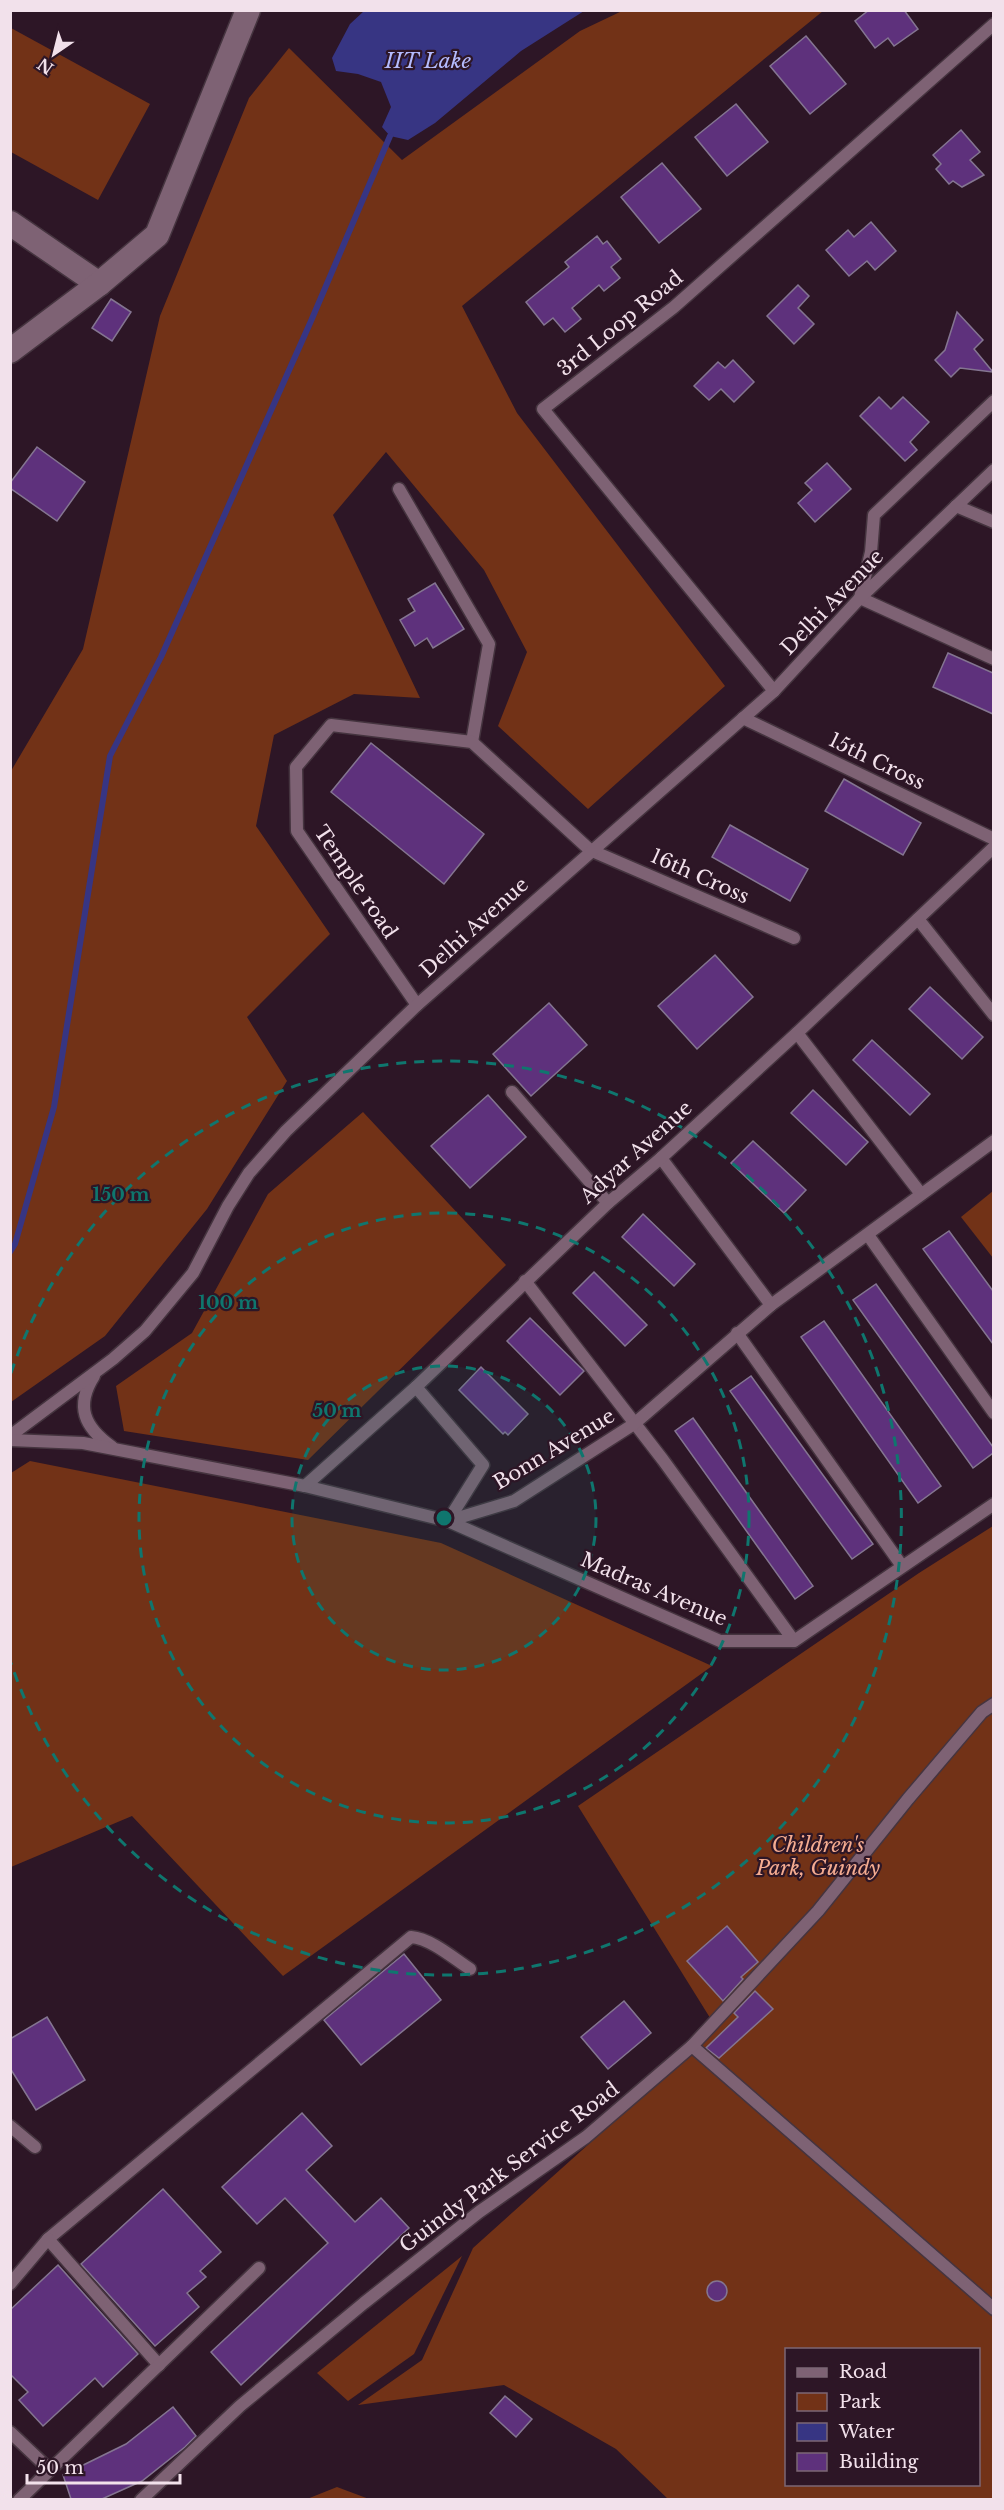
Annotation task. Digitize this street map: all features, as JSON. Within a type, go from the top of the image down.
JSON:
[{"type":"street","points":[[10,351],[99,284],[157,235],[248,10]]},
{"type":"street","points":[[10,223],[99,284]]},
{"type":"lane","name":"3rd Loop Road","points":[[774,691],[543,409],[674,307],[993,24]]},
{"type":"lane","points":[[993,400],[874,515],[871,552],[860,598],[993,659]]},
{"type":"lane","name":"Delhi Avenue","points":[[10,1438],[145,1331],[193,1273],[228,1206],[256,1165],[286,1131],[417,1005],[590,850],[774,691],[860,598],[993,470]]},
{"type":"lane","points":[[399,489],[489,644],[472,742],[590,850]]},
{"type":"lane","points":[[956,506],[993,522]]},
{"type":"lane","name":"15th Cross","points":[[743,718],[993,839]]},
{"type":"lane","name":"Temple road","points":[[417,1005],[297,831],[296,767],[331,725],[472,742]]},
{"type":"lane","name":"Adyar Avenue","points":[[305,1486],[416,1387],[608,1203],[661,1158],[797,1033],[993,847]]},
{"type":"lane","name":"16th Cross","points":[[590,850],[794,938]]},
{"type":"lane","points":[[918,919],[993,1015]]},
{"type":"lane","points":[[797,1033],[921,1194]]},
{"type":"lane","points":[[512,1092],[608,1203]]},
{"type":"lane","name":"Bonn Avenue","points":[[448,1521],[514,1501],[634,1424],[771,1305],[993,1141]]},
{"type":"lane","points":[[661,1158],[771,1305]]},
{"type":"lane","points":[[868,1235],[993,1413]]},
{"type":"lane","points":[[525,1281],[794,1641],[993,1504]]},
{"type":"lane","points":[[737,1333],[902,1566]]},
{"type":"lane","points":[[98,1370],[85,1392],[85,1416],[98,1435],[116,1449]]},
{"type":"lane","points":[[10,1438],[83,1443],[116,1449],[305,1486],[448,1521],[483,1465],[416,1387]]},
{"type":"lane","name":"Madras Avenue","points":[[448,1521],[720,1641],[794,1641]]},
{"type":"lane","name":"Guindy Park Service Road","points":[[141,2499],[240,2406],[364,2303],[479,2212],[586,2137],[692,2046],[818,1911],[915,1790],[982,1712],[993,1704]]},
{"type":"lane","points":[[10,2284],[48,2239],[411,1937],[437,1947],[470,1969]]},
{"type":"lane","points":[[692,2046],[993,2309]]},
{"type":"lane","points":[[10,2126],[35,2147]]},
{"type":"lane","points":[[48,2239],[159,2365]]},
{"type":"lane","points":[[19,2499],[259,2268]]},
{"type":"lane","points":[[10,2432],[49,2469]]},
{"type":"green space","points":[[622,11],[823,11],[462,306],[517,413],[725,686],[588,809],[498,726],[527,652],[484,570],[386,452],[333,515],[420,698],[354,694],[274,735],[256,826],[330,934],[247,1017],[287,1081],[207,1209],[105,1336],[11,1402],[11,771],[83,649],[160,316],[249,98],[289,48],[402,160],[580,31]]},
{"type":"green space","points":[[11,28],[150,104],[98,200],[11,152]]},
{"type":"green space","points":[[363,1112],[506,1265],[308,1460],[124,1431],[116,1386],[192,1333],[268,1194]]},
{"type":"green space","points":[[993,1191],[993,1258],[961,1217]]},
{"type":"green space","points":[[30,1461],[441,1543],[712,1666],[283,1976],[132,1816],[11,1867],[11,1473]]},
{"type":"green space","name":"Children's Park, Guindy","points":[[993,1526],[993,2499],[668,2499],[616,2449],[504,2385],[358,2405],[422,2360],[473,2248],[717,2029],[578,1806],[919,1573]]},
{"type":"green space","points":[[462,2256],[414,2354],[348,2401],[317,2373]]},
{"type":"green space","points":[[337,2487],[369,2499],[307,2499]]},
{"type":"water","name":"IIT Lake","points":[[364,11],[584,11],[521,51],[435,123],[408,140],[390,136],[382,127],[391,107],[381,82],[358,74],[336,71],[332,58],[350,24]]},
{"type":"building","points":[[869,10],[904,10],[918,29],[894,46],[888,38],[875,48],[855,21]]},
{"type":"building","points":[[806,36],[846,84],[810,114],[770,66]]},
{"type":"building","points":[[736,104],[768,142],[727,176],[695,137]]},
{"type":"building","points":[[961,130],[980,152],[970,160],[984,175],[962,187],[953,181],[949,184],[936,169],[941,164],[933,155]]},
{"type":"building","points":[[662,163],[701,209],[659,243],[621,197]]},
{"type":"building","points":[[871,222],[896,251],[875,270],[867,261],[849,276],[826,250],[848,230],[854,237]]},
{"type":"building","points":[[597,236],[603,244],[607,241],[621,259],[611,267],[620,278],[604,291],[599,285],[572,308],[581,319],[565,332],[553,318],[544,325],[526,302],[569,267],[565,262]]},
{"type":"building","points":[[798,285],[809,296],[798,308],[814,324],[794,344],[767,316]]},
{"type":"building","points":[[111,299],[131,312],[112,341],[92,328]]},
{"type":"building","points":[[957,312],[983,340],[974,349],[993,372],[960,368],[951,377],[935,360],[945,350]]},
{"type":"building","points":[[733,360],[754,382],[734,402],[721,389],[709,400],[694,386],[718,362],[725,368]]},
{"type":"building","points":[[879,397],[891,409],[903,397],[929,422],[910,442],[917,450],[905,461],[860,416]]},
{"type":"building","points":[[37,447],[85,482],[57,521],[10,488],[10,483]]},
{"type":"building","points":[[827,463],[851,489],[815,522],[798,503],[812,490],[805,483]]},
{"type":"building","points":[[435,583],[464,629],[433,648],[427,638],[415,646],[400,620],[415,611],[408,599]]},
{"type":"building","points":[[948,653],[993,673],[993,714],[933,687]]},
{"type":"building","points":[[371,743],[484,834],[444,884],[331,792]]},
{"type":"building","points":[[844,779],[921,823],[903,855],[825,811]]},
{"type":"building","points":[[730,825],[808,869],[790,901],[712,857]]},
{"type":"building","points":[[715,955],[753,997],[697,1049],[658,1006]]},
{"type":"building","points":[[930,987],[983,1037],[962,1059],[909,1009]]},
{"type":"building","points":[[549,1003],[587,1045],[531,1096],[493,1054]]},
{"type":"building","points":[[872,1040],[930,1094],[910,1115],[853,1060]]},
{"type":"building","points":[[813,1090],[868,1142],[846,1165],[791,1113]]},
{"type":"building","points":[[488,1095],[526,1137],[470,1188],[431,1146]]},
{"type":"building","points":[[753,1141],[806,1190],[784,1213],[731,1163]]},
{"type":"building","points":[[643,1214],[695,1264],[674,1286],[622,1237]]},
{"type":"building","points":[[949,1231],[993,1291],[993,1344],[923,1249]]},
{"type":"building","points":[[594,1272],[647,1325],[625,1346],[573,1293]]},
{"type":"building","points":[[876,1284],[993,1447],[993,1453],[973,1468],[853,1300]]},
{"type":"building","points":[[530,1318],[584,1371],[560,1395],[507,1341]]},
{"type":"building","points":[[824,1321],[941,1486],[918,1503],[801,1337]]},
{"type":"building","points":[[481,1367],[528,1414],[508,1435],[505,1432],[503,1434],[459,1390]]},
{"type":"building","points":[[751,1376],[873,1544],[852,1559],[730,1391]]},
{"type":"building","points":[[693,1418],[813,1586],[795,1599],[675,1431]]},
{"type":"building","points":[[727,1926],[758,1962],[741,1977],[743,1979],[723,2001],[687,1961]]},
{"type":"building","points":[[404,1954],[441,2000],[361,2065],[324,2020]]},
{"type":"building","points":[[755,1991],[773,2009],[719,2058],[706,2048],[738,2017],[734,2013]]},
{"type":"building","points":[[624,2001],[651,2033],[608,2069],[581,2037]]},
{"type":"building","points":[[47,2017],[85,2080],[36,2110],[10,2068],[10,2039]]},
{"type":"building","points":[[302,2113],[332,2146],[306,2170],[355,2222],[381,2198],[409,2228],[241,2385],[211,2352],[328,2243],[285,2198],[257,2224],[222,2187]]},
{"type":"building","points":[[163,2189],[221,2252],[200,2271],[206,2277],[187,2293],[199,2307],[155,2346],[81,2264]]},
{"type":"building","points":[[58,2265],[138,2354],[103,2387],[95,2378],[43,2426],[19,2400],[28,2392],[10,2374],[10,2310]]},
{"type":"building","points":[[717,2281],[724,2284],[727,2291],[724,2298],[717,2301],[710,2298],[707,2291],[710,2284]]},
{"type":"building","points":[[505,2396],[532,2419],[516,2437],[490,2413]]},
{"type":"building","points":[[173,2407],[196,2436],[185,2447],[142,2481],[102,2499],[71,2499],[63,2475],[126,2444]]},
{"type":"waterway","points":[[10,1252],[15,1244],[54,1107],[110,756],[161,657],[311,321],[390,136]]}]
